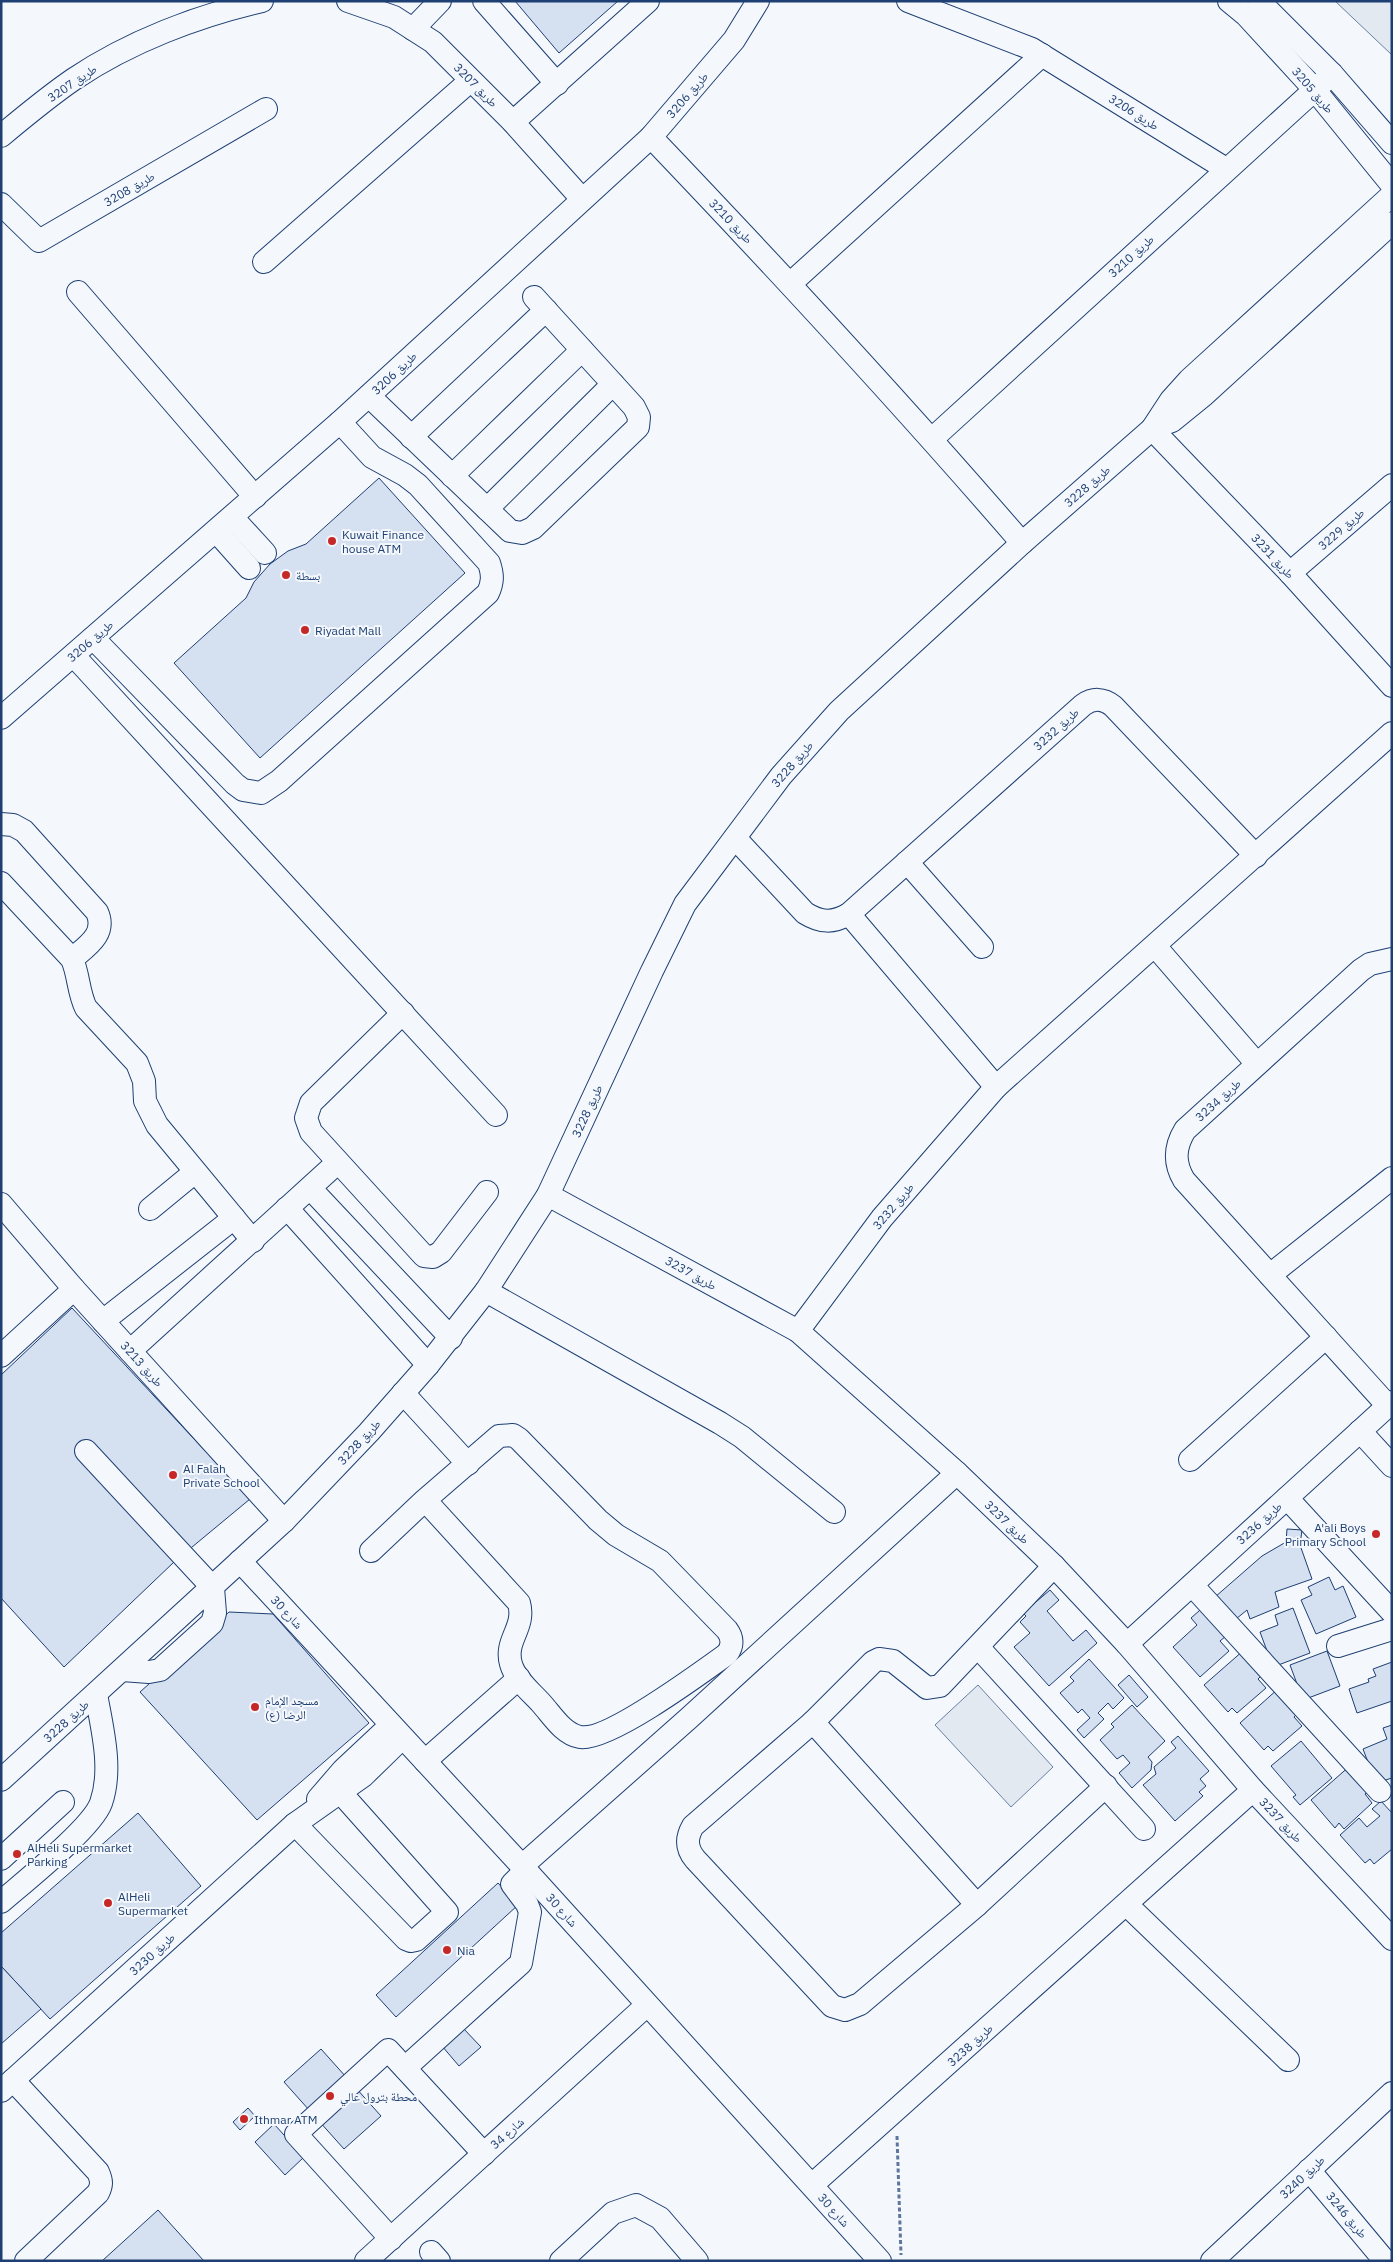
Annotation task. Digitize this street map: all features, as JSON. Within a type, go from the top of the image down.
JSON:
[{"type":"street","name":"طريق 3207","points":[[1,136],[74,79],[113,56],[173,29],[237,7],[262,1]]},
{"type":"street","name":"طريق 3207","points":[[348,1],[394,17],[433,42],[513,122],[582,199]]},
{"type":"street","points":[[412,28],[440,1]]},
{"type":"street","points":[[484,1],[557,84]]},
{"type":"street","points":[[513,122],[648,1]]},
{"type":"street","name":"طريق 3206","points":[[1,718],[340,422],[651,137],[734,40],[758,1]]},
{"type":"street","name":"طريق 3206","points":[[908,1],[1042,55],[1226,169]]},
{"type":"street","name":"طريق 3205","points":[[1229,1],[1246,15],[1314,89],[1392,185]]},
{"type":"street","name":"طريق 3205","points":[[1259,1],[1332,74],[1392,143]]},
{"type":"street","points":[[791,283],[1042,55]]},
{"type":"street","name":"طريق 3210","points":[[932,439],[1332,74]]},
{"type":"street","points":[[264,262],[470,81]]},
{"type":"street","name":"طريق 3208","points":[[1,204],[40,241],[266,109]]},
{"type":"street","name":"طريق 3210","points":[[651,137],[791,283],[932,439],[1022,543]]},
{"type":"street","name":"طريق 3228","points":[[1,1780],[284,1521],[403,1393],[451,1338],[486,1291],[548,1195],[685,904],[781,776],[839,712],[1022,543],[1152,429],[1172,400],[1189,380],[1392,195]]},
{"type":"street","name":"طريق 3228","points":[[1152,429],[1172,421],[1204,395],[1392,223]]},
{"type":"street","points":[[78,292],[255,497]]},
{"type":"street","points":[[369,396],[411,437],[510,531],[522,533],[532,528],[638,426],[639,417],[634,407],[614,384],[540,304],[411,437]]},
{"type":"street","points":[[452,476],[582,350]]},
{"type":"street","points":[[487,509],[614,384]]},
{"type":"street","points":[[94,638],[235,784],[243,790],[261,793],[279,781],[488,593],[492,582],[493,574],[489,563],[418,485],[405,475],[372,457],[340,422]]},
{"type":"street","name":"طريق 3231","points":[[1152,429],[1290,573],[1392,686]]},
{"type":"street","name":"طريق 3229","points":[[1290,573],[1392,485]]},
{"type":"street","points":[[224,524],[257,561]]},
{"type":"street","points":[[74,656],[496,1115]]},
{"type":"street","name":"طريق 3232","points":[[735,838],[810,916],[827,922],[838,920],[849,914],[1083,705],[1094,699],[1101,699],[1113,706],[1256,856]]},
{"type":"street","name":"طريق 3232","points":[[798,1331],[882,1218],[996,1087],[1392,733]]},
{"type":"street","points":[[1,824],[13,825],[24,831],[97,912],[100,918],[99,932],[96,938],[72,959]]},
{"type":"street","points":[[907,862],[982,947]]},
{"type":"street","points":[[1,883],[72,959],[77,970],[82,1000],[86,1008],[137,1063],[144,1081],[145,1101],[150,1113],[165,1135],[253,1241]]},
{"type":"street","points":[[849,914],[996,1087]]},
{"type":"street","points":[[1155,946],[1257,1064]]},
{"type":"street","name":"طريق 3234","points":[[1390,1404],[1326,1337],[1184,1180],[1176,1160],[1178,1145],[1185,1130],[1361,970],[1370,964],[1392,959]]},
{"type":"street","points":[[403,1012],[311,1103],[308,1110],[308,1126],[337,1163],[419,1254],[428,1257],[440,1252],[487,1192]]},
{"type":"street","points":[[130,1351],[337,1163]]},
{"type":"street","points":[[150,1209],[195,1172]]},
{"type":"street","points":[[1270,1276],[1392,1178]]},
{"type":"street","points":[[310,1188],[451,1338]]},
{"type":"street","name":"طريق 3237","points":[[548,1195],[798,1331],[957,1473],[1054,1566],[1127,1644],[1254,1790],[1392,1939]]},
{"type":"street","name":"طريق 3213","points":[[1,1204],[74,1289],[284,1521]]},
{"type":"street","points":[[288,1208],[428,1365]]},
{"type":"street","points":[[103,1321],[234,1218]]},
{"type":"street","points":[[1,1356],[74,1289]]},
{"type":"street","points":[[486,1291],[720,1423],[742,1437],[834,1512]]},
{"type":"street","points":[[1190,1460],[1326,1337]]},
{"type":"street","points":[[403,1393],[468,1464]]},
{"type":"street","name":"طريق 3236","points":[[1127,1644],[1390,1404]]},
{"type":"street","points":[[1360,1431],[1392,1466]]},
{"type":"street","points":[[370,1550],[425,1500],[499,1436],[506,1434],[519,1438],[598,1520],[616,1535],[660,1561],[727,1630],[732,1640],[727,1654],[665,1698],[590,1737],[582,1737],[567,1732],[511,1667],[509,1657],[513,1636],[521,1621],[519,1603],[425,1500]]},
{"type":"street","points":[[86,1451],[213,1588]]},
{"type":"street","points":[[405,2068],[521,1963],[530,1912],[527,1904],[512,1884],[524,1868],[957,1473]]},
{"type":"street","points":[[1287,1498],[1392,1612]]},
{"type":"street","name":"شارع 30","points":[[240,1562],[524,1868],[880,2261]]},
{"type":"street","points":[[1054,1566],[978,1647],[936,1688],[928,1688],[892,1661],[880,1659],[873,1662],[813,1722],[694,1826],[688,1839],[690,1853],[832,2006],[845,2010],[860,2004],[978,1905],[1106,1786]]},
{"type":"street","points":[[1192,1585],[1380,1791]]},
{"type":"street","points":[[1338,1646],[1392,1629]]},
{"type":"street","points":[[978,1647],[1144,1829]]},
{"type":"street","points":[[425,1761],[519,1678]]},
{"type":"street","points":[[1,1902],[88,1823],[100,1804],[106,1782],[104,1739],[96,1694]]},
{"type":"street","points":[[813,1722],[978,1905]]},
{"type":"street","name":"طريق 3230","points":[[299,1820],[342,1793],[362,1776],[396,1731]]},
{"type":"street","name":"طريق 3230","points":[[7,2086],[299,1820],[336,1777],[396,1731]]},
{"type":"street","name":"طريق 3238","points":[[812,2185],[1128,1905],[1254,1790]]},
{"type":"street","points":[[299,1820],[406,1939],[416,1940],[447,1912],[342,1793]]},
{"type":"street","points":[[1,1860],[63,1802]]},
{"type":"street","points":[[39,1826],[60,1849]]},
{"type":"street","points":[[1128,1905],[1288,2060]]},
{"type":"street","name":"شارع 34","points":[[366,2261],[647,2005]]},
{"type":"street","points":[[390,2239],[296,2134],[388,2050],[484,2154]]},
{"type":"street","points":[[7,2086],[98,2172],[101,2180],[98,2193],[26,2261]]},
{"type":"street","name":"طريق 3240","points":[[1212,2261],[1392,2093]]},
{"type":"street","name":"طريق 3246","points":[[1309,2170],[1384,2261]]},
{"type":"street","points":[[561,2261],[613,2213],[636,2205],[660,2218],[697,2261]]},
{"type":"path","points":[[896,2111],[901,2261]]},
{"type":"shaded area","points":[[1335,1],[1392,1],[1392,55]]},
{"type":"shaded area","points":[[978,1685],[1053,1767],[1011,1807],[935,1725]]},
{"type":"building","points":[[515,1],[618,1],[559,53]]},
{"type":"building","name":"Riyadat Mall","points":[[379,478],[465,573],[260,758],[174,663],[246,598],[254,582],[270,564],[288,551],[306,544]]},
{"type":"building","name":"Al Falah Private School","points":[[72,1308],[250,1499],[174,1562],[64,1667],[1,1598],[1,1375]]},
{"type":"building","points":[[1287,1529],[1302,1530],[1300,1545],[1312,1579],[1275,1592],[1279,1607],[1250,1619],[1247,1610],[1236,1619],[1215,1597],[1262,1556],[1286,1542]]},
{"type":"building","points":[[1329,1577],[1335,1590],[1343,1586],[1356,1617],[1316,1634],[1301,1600],[1312,1595],[1308,1587]]},
{"type":"building","points":[[1050,1590],[1059,1600],[1047,1611],[1073,1641],[1086,1630],[1097,1643],[1049,1686],[1014,1647],[1030,1633],[1020,1622],[1026,1616],[1023,1613]]},
{"type":"building","points":[[1208,1603],[1226,1636],[1220,1641],[1229,1651],[1200,1677],[1173,1647],[1197,1625],[1191,1618]]},
{"type":"building","points":[[1293,1608],[1310,1653],[1273,1667],[1260,1632],[1278,1625],[1275,1615]]},
{"type":"building","name":"مسجد الإمام الرضا (ع)","points":[[229,1612],[273,1614],[369,1723],[257,1820],[140,1692]]},
{"type":"building","points":[[1244,1650],[1264,1673],[1258,1679],[1266,1688],[1237,1713],[1232,1708],[1228,1712],[1204,1685]]},
{"type":"building","points":[[1327,1651],[1340,1686],[1303,1700],[1290,1665]]},
{"type":"building","points":[[1089,1659],[1124,1698],[1113,1709],[1108,1703],[1098,1713],[1104,1719],[1084,1738],[1077,1730],[1090,1718],[1082,1709],[1078,1713],[1060,1693],[1074,1681],[1070,1677]]},
{"type":"building","points":[[1392,1662],[1392,1701],[1357,1713],[1349,1689],[1369,1682],[1368,1679],[1376,1676],[1373,1669]]},
{"type":"building","points":[[1129,1675],[1148,1697],[1137,1707],[1118,1685]]},
{"type":"building","points":[[1279,1688],[1300,1711],[1294,1717],[1302,1726],[1273,1751],[1268,1746],[1264,1750],[1240,1723]]},
{"type":"building","points":[[1132,1705],[1165,1741],[1148,1757],[1152,1762],[1151,1770],[1132,1788],[1119,1773],[1130,1763],[1123,1755],[1117,1759],[1100,1740],[1114,1727],[1111,1724]]},
{"type":"building","points":[[1392,1725],[1392,1778],[1376,1783],[1363,1749],[1387,1739],[1383,1728]]},
{"type":"building","points":[[1178,1736],[1209,1771],[1200,1779],[1206,1786],[1199,1792],[1203,1796],[1175,1821],[1143,1785],[1156,1774],[1154,1767],[1176,1748],[1171,1742]]},
{"type":"building","points":[[1301,1741],[1332,1778],[1300,1805],[1293,1797],[1296,1795],[1271,1766]]},
{"type":"building","points":[[1351,1765],[1371,1789],[1365,1794],[1372,1803],[1344,1829],[1339,1823],[1335,1828],[1311,1800]]},
{"type":"building","points":[[1381,1801],[1392,1813],[1392,1849],[1374,1864],[1370,1859],[1365,1863],[1340,1835],[1359,1818],[1367,1827],[1380,1816],[1372,1809]]},
{"type":"building","name":"AlHeli Supermarket","points":[[138,1813],[201,1886],[50,2019],[1,1966],[1,1933]]},
{"type":"building","name":"Nia","points":[[498,1883],[518,1905],[396,2017],[376,1995]]},
{"type":"building","points":[[1,1966],[41,2009],[1,2044]]},
{"type":"building","points":[[463,2028],[481,2047],[459,2066],[442,2046]]},
{"type":"building","points":[[321,2049],[381,2116],[344,2149],[284,2082]]},
{"type":"building","name":"Ithmar ATM","points":[[248,2108],[255,2116],[240,2130],[233,2122]]},
{"type":"building","points":[[274,2124],[304,2157],[285,2175],[255,2142]]},
{"type":"building","points":[[158,2210],[204,2261],[102,2261]]},
{"type":"place","name":"Kuwait Finance house ATM","points":[[332,541]]},
{"type":"place","name":"بسطة","points":[[286,575]]},
{"type":"place","name":"Riyadat Mall","points":[[305,630]]},
{"type":"place","name":"Al Falah Private School","points":[[173,1475]]},
{"type":"place","name":"A'ali Boys Primary School","points":[[1376,1534]]},
{"type":"place","name":"مسجد الإمام الرضا (ع)","points":[[255,1707]]},
{"type":"place","name":"AlHeli Supermarket Parking","points":[[17,1854]]},
{"type":"place","name":"AlHeli Supermarket","points":[[108,1903]]},
{"type":"place","name":"Nia","points":[[447,1950]]},
{"type":"place","name":"محطة بترول عالي","points":[[330,2096]]},
{"type":"place","name":"Ithmar ATM","points":[[244,2119]]}]
